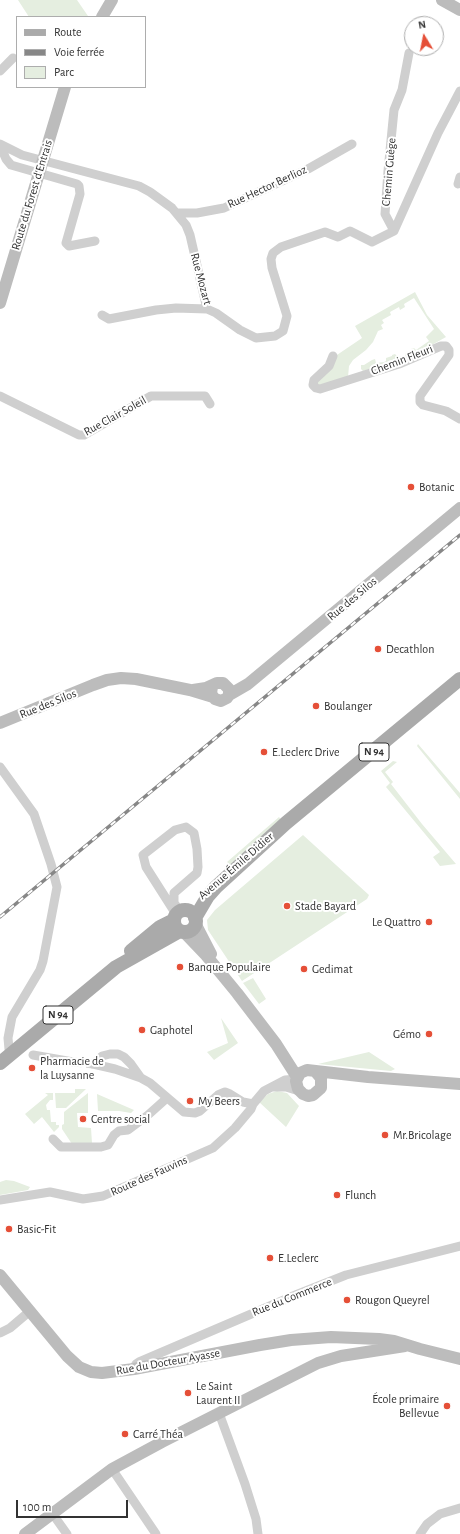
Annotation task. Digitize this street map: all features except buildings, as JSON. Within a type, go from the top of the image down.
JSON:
[{"type":"main road","name":"Avenue Émile Didier","points":[[0,1063],[116,966],[148,936],[184,920],[201,906],[216,887],[286,824],[460,679]]},
{"type":"street","points":[[103,16],[112,0]]},
{"type":"street","points":[[442,0],[460,10]]},
{"type":"street","name":"Chemin Guège","points":[[394,231],[385,214],[388,171],[394,110],[402,90],[408,56]]},
{"type":"street","points":[[0,71],[13,58]]},
{"type":"street","name":"Route du Forest d'Entrais","points":[[0,303],[65,88]]},
{"type":"street","name":"Chemin Guège","points":[[394,231],[438,133],[460,91]]},
{"type":"street","points":[[0,144],[6,159],[11,165],[77,184],[79,186],[80,194],[66,243],[70,246],[95,241]]},
{"type":"street","name":"Rue Mozart","points":[[0,144],[17,152],[43,160],[139,186],[160,198],[177,212],[186,225],[190,235],[207,309],[216,313],[240,330],[256,338],[275,336],[283,331],[287,316],[272,268],[271,259],[273,253],[281,247],[325,232],[338,237],[350,231],[372,242],[394,231]]},
{"type":"street","name":"Rue Hector Berlioz","points":[[177,212],[197,213],[224,208],[308,169],[352,144]]},
{"type":"street","points":[[102,316],[109,319],[176,308],[207,309]]},
{"type":"street","name":"Chemin Fleuri","points":[[333,356],[329,366],[312,383],[314,387],[320,389],[399,364],[441,346],[446,346],[449,350],[449,355],[420,396],[420,402],[423,405],[450,413],[460,419]]},
{"type":"street","name":"Rue Clair Soleil","points":[[0,396],[79,435],[84,435],[151,396],[205,396],[210,404]]},
{"type":"street","name":"Rue des Silos","points":[[0,723],[107,680],[121,678],[136,679],[190,690],[212,692],[220,682],[228,690],[248,684],[457,510],[460,496]]},
{"type":"street","points":[[0,767],[34,814],[52,864],[57,887],[40,970],[12,1017],[8,1038],[11,1053]]},
{"type":"street","points":[[184,920],[174,911],[146,867],[143,855],[175,830],[186,827],[194,833],[198,867],[197,873],[174,893],[174,903],[205,954],[286,1056],[303,1074],[321,1078],[321,1088],[316,1094],[311,1096],[281,1086],[269,1087]]},
{"type":"street","points":[[33,1055],[73,1062]]},
{"type":"street","points":[[299,1091],[296,1087],[303,1074]]},
{"type":"street","name":"Route des Fauvins","points":[[0,1200],[50,1192],[83,1199],[103,1196],[213,1148],[235,1128],[251,1109],[248,1103],[269,1087],[303,1074],[355,1076],[460,1084]]},
{"type":"street","name":"Route des Fauvins","points":[[321,1088],[336,1080],[355,1076]]},
{"type":"street","name":"Route des Fauvins","points":[[441,1082],[460,1077]]},
{"type":"street","points":[[140,1078],[150,1083],[184,1112],[194,1113],[200,1111],[221,1093],[225,1092],[248,1103]]},
{"type":"street","points":[[53,1139],[61,1147],[101,1147],[108,1145],[114,1135],[119,1131],[128,1130],[167,1098]]},
{"type":"street","name":"Rue du Commerce","points":[[134,1369],[136,1364],[139,1362],[341,1277],[460,1246]]},
{"type":"street","name":"Rue du Docteur Ayasse","points":[[0,1275],[67,1356],[79,1367],[95,1373],[134,1369],[260,1344],[331,1337],[394,1341],[407,1346],[460,1360]]},
{"type":"street","points":[[0,1333],[10,1328],[30,1311]]},
{"type":"street","points":[[379,1339],[386,1349],[460,1364]]},
{"type":"street","points":[[25,1534],[112,1469],[318,1363],[341,1356],[407,1346]]},
{"type":"street","points":[[426,1357],[430,1355],[460,1360]]},
{"type":"street","points":[[219,1413],[247,1491],[256,1520],[258,1534]]},
{"type":"street","points":[[112,1469],[156,1534]]},
{"type":"street","points":[[420,1534],[427,1524],[440,1514],[460,1508]]},
{"type":"street","points":[[52,1513],[67,1534]]},
{"type":"green space","points":[[18,0],[77,0],[88,16],[28,16]]},
{"type":"green space","points":[[415,292],[427,315],[446,337],[414,355],[363,371],[361,369],[361,365],[375,359],[376,363],[384,362],[386,361],[386,358],[395,354],[398,357],[405,356],[406,352],[411,351],[411,349],[414,348],[416,350],[429,341],[426,337],[434,329],[414,298],[404,304],[405,307],[400,310],[399,307],[390,312],[391,315],[382,320],[384,323],[381,325],[383,329],[378,331],[373,342],[366,350],[353,360],[349,366],[348,377],[319,387],[315,383],[334,357],[362,338],[355,326]]},
{"type":"green space","points":[[418,744],[460,793],[460,799],[417,746]]},
{"type":"green space","points":[[393,761],[397,762],[385,772],[393,782],[391,784],[456,864],[440,866],[433,857],[440,852],[386,787],[390,783],[381,771]]},
{"type":"green space","points":[[279,817],[282,821],[230,865],[227,862]]},
{"type":"green space","name":"Stade Bayard","points":[[303,835],[369,895],[367,899],[242,981],[208,930],[207,920],[215,910]]},
{"type":"green space","points":[[253,978],[266,999],[259,1004],[243,983]]},
{"type":"green space","points":[[221,1018],[238,1043],[214,1060],[207,1052],[228,1043]]},
{"type":"green space","points":[[369,1052],[395,1069],[391,1071],[318,1064]]},
{"type":"green space","points":[[75,1089],[86,1089],[66,1108],[56,1108],[55,1093],[75,1093]]},
{"type":"green space","points":[[277,1091],[287,1093],[299,1106],[286,1127],[259,1102],[268,1094]]},
{"type":"green space","points":[[45,1093],[53,1093],[53,1100],[50,1100],[46,1105],[47,1110],[50,1110],[51,1122],[56,1122],[56,1125],[59,1125],[54,1132],[42,1117],[34,1124],[25,1114],[48,1095]]},
{"type":"green space","points":[[88,1093],[88,1113],[77,1113],[78,1127],[91,1128],[92,1143],[72,1144],[62,1129],[62,1125],[64,1124],[64,1112]]},
{"type":"green space","points":[[97,1094],[134,1110],[131,1113],[119,1111],[98,1111]]},
{"type":"green space","points":[[6,1180],[14,1181],[30,1187],[28,1190],[0,1195],[0,1182]]},
{"type":"tunnel","points":[[73,1062],[93,1064]]},
{"type":"railway","points":[[0,917],[460,535]]},
{"type":"place","name":"Botanic","points":[[411,487]]},
{"type":"place","name":"Decathlon","points":[[378,649]]},
{"type":"place","name":"Boulanger","points":[[316,706]]},
{"type":"place","name":"E.Leclerc Drive","points":[[264,752]]},
{"type":"place","name":"Stade Bayard","points":[[287,906]]},
{"type":"place","name":"Le Quattro","points":[[429,922]]},
{"type":"place","name":"Banque Populaire","points":[[180,967]]},
{"type":"place","name":"Gedimat","points":[[304,969]]},
{"type":"place","name":"Gaphotel","points":[[142,1030]]},
{"type":"place","name":"Gémo","points":[[429,1034]]},
{"type":"place","name":"Pharmacie de la Luysanne","points":[[32,1068]]},
{"type":"place","name":"My Beers","points":[[190,1101]]},
{"type":"place","name":"Centre social","points":[[83,1119]]},
{"type":"place","name":"Mr.Bricolage","points":[[385,1135]]},
{"type":"place","name":"Flunch","points":[[337,1195]]},
{"type":"place","name":"Basic-Fit","points":[[9,1229]]},
{"type":"place","name":"E.Leclerc","points":[[270,1258]]},
{"type":"place","name":"Rougon Queyrel","points":[[347,1300]]},
{"type":"place","name":"Le Saint Laurent II","points":[[188,1393]]},
{"type":"place","name":"École primaire Bellevue","points":[[447,1406]]},
{"type":"place","name":"Carré Théa","points":[[125,1434]]}]
